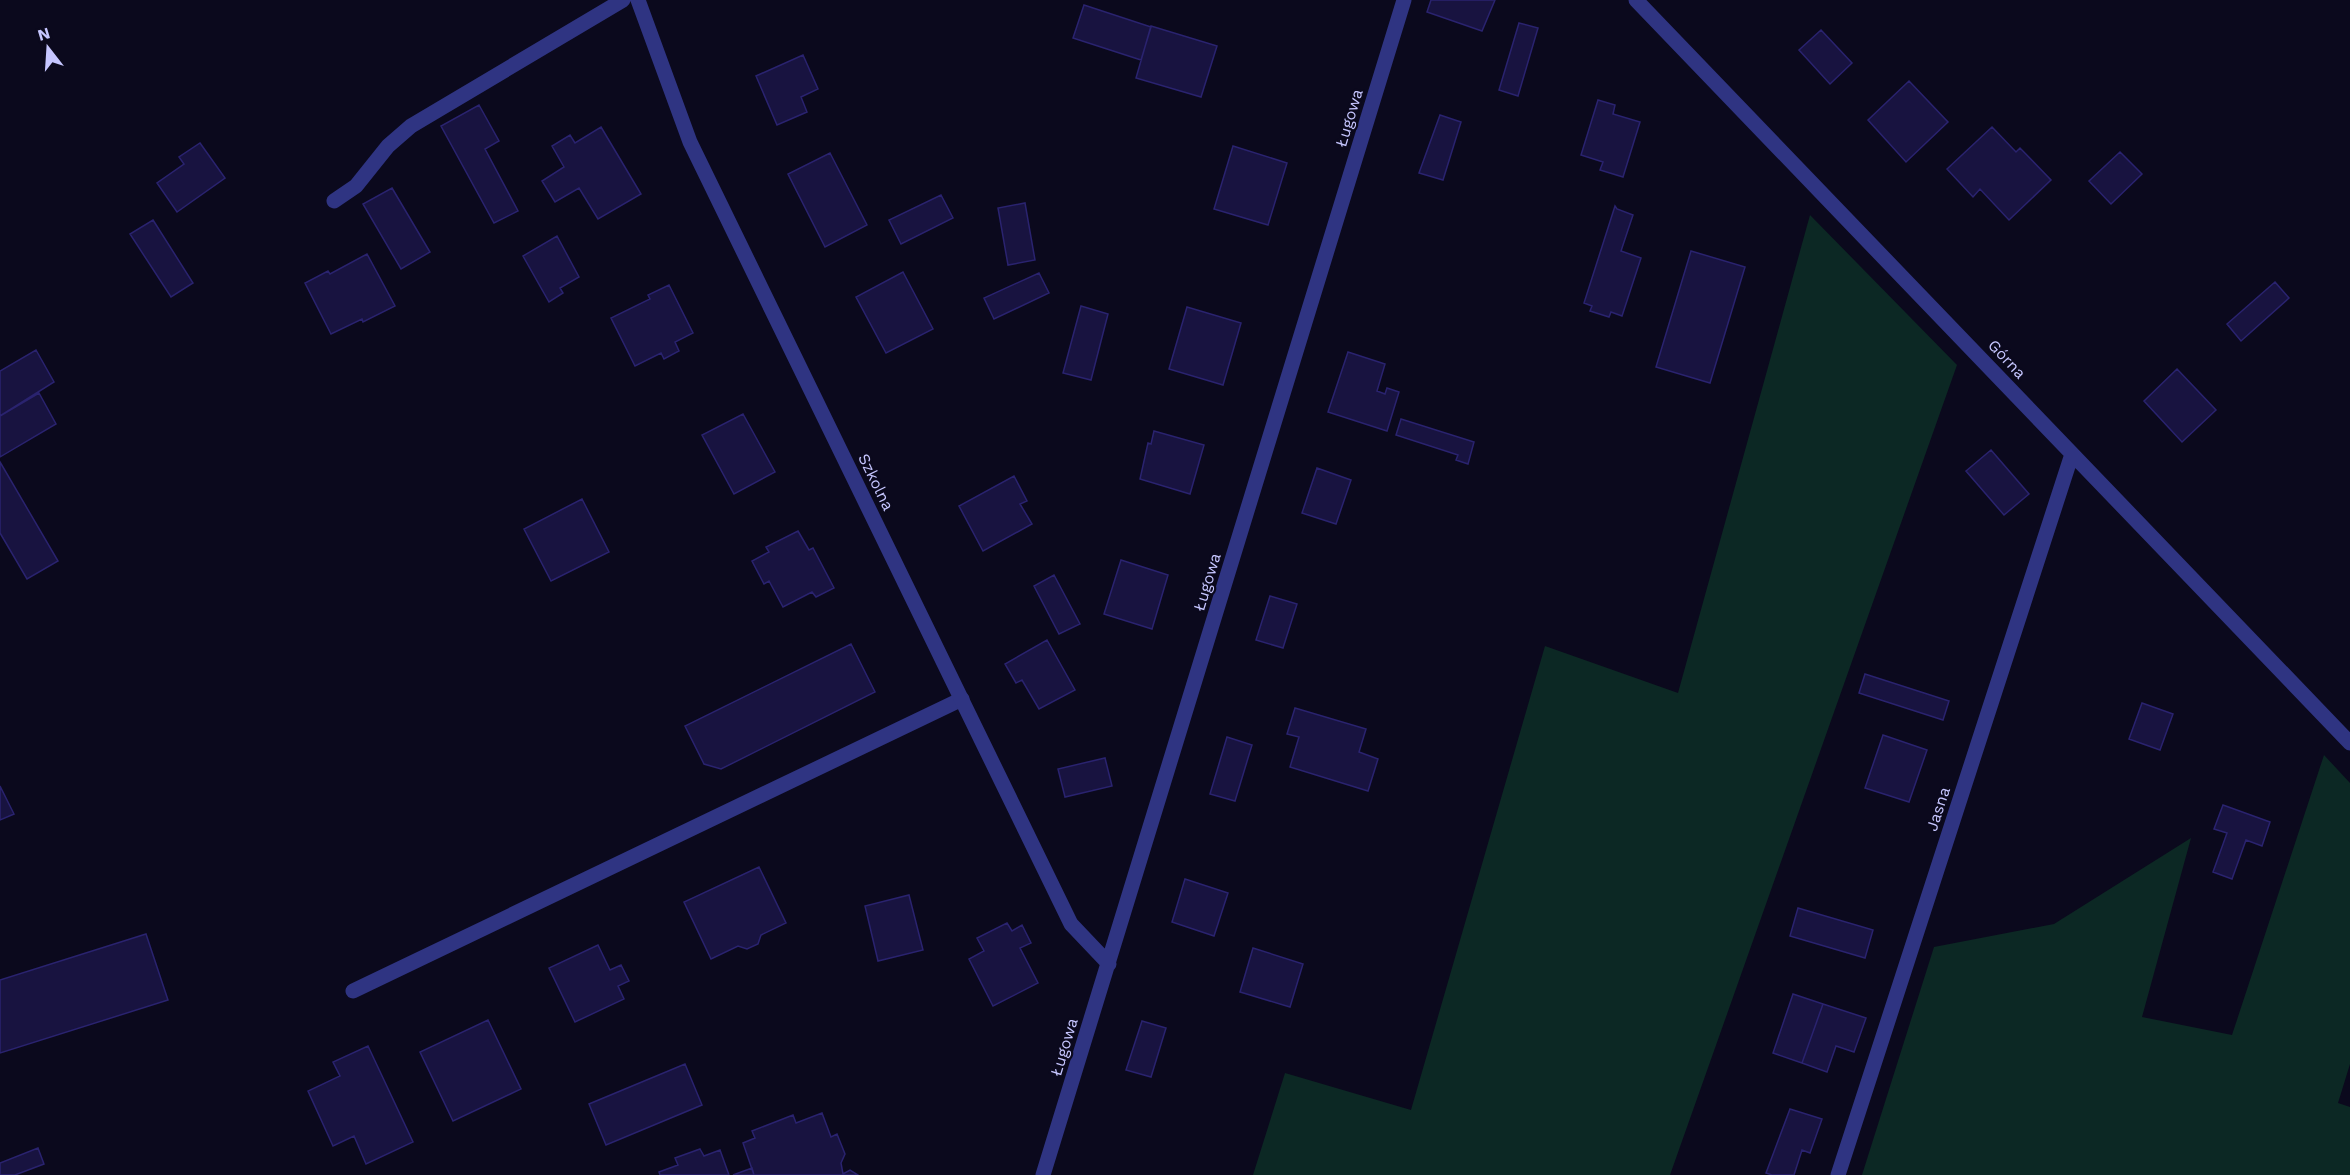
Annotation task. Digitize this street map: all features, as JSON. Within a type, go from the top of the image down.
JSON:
[{"type":"street","points":[[334,201],[356,186],[388,146],[411,126],[623,0]]},
{"type":"street","name":"Szkolna","points":[[638,0],[690,142],[1071,924],[1109,964]]},
{"type":"street","name":"Ługowa","points":[[1042,1175],[1109,964],[1404,0]]},
{"type":"street","name":"Górna","points":[[1636,0],[2350,744]]},
{"type":"street","name":"Jasna","points":[[1838,1175],[2072,454]]},
{"type":"street","points":[[353,991],[962,699]]},
{"type":"green space","points":[[1810,215],[1957,365],[1670,1175],[1253,1175],[1285,1073],[1411,1110],[1545,646],[1678,693]]},
{"type":"green space","points":[[2324,755],[2350,783],[2350,1064],[2338,1103],[2350,1107],[2350,1175],[1862,1175],[1934,947],[2054,924],[2191,838],[2142,1017],[2232,1035]]},
{"type":"building","points":[[1431,0],[1495,0],[1482,31],[1427,12]]},
{"type":"building","points":[[1084,5],[1151,27],[1141,60],[1073,38]]},
{"type":"building","points":[[1519,23],[1538,28],[1518,96],[1499,90]]},
{"type":"building","points":[[1151,26],[1217,46],[1201,97],[1136,78]]},
{"type":"building","points":[[1821,30],[1852,63],[1830,84],[1799,50]]},
{"type":"building","points":[[803,55],[818,89],[801,97],[807,112],[777,125],[756,76]]},
{"type":"building","points":[[1909,81],[1948,122],[1906,162],[1868,120]]},
{"type":"building","points":[[1598,100],[1615,105],[1613,114],[1640,122],[1623,177],[1600,170],[1603,162],[1581,155]]},
{"type":"building","points":[[479,105],[499,141],[485,149],[518,211],[494,223],[441,126]]},
{"type":"building","points":[[1440,115],[1461,122],[1443,180],[1419,173]]},
{"type":"building","points":[[601,127],[641,194],[598,219],[579,188],[555,202],[542,181],[564,167],[552,146],[570,135],[575,143]]},
{"type":"building","points":[[1992,127],[2016,152],[2020,148],[2051,180],[2009,220],[1980,189],[1973,197],[1947,169]]},
{"type":"building","points":[[200,143],[225,178],[177,212],[157,183],[184,164],[179,157]]},
{"type":"building","points":[[1233,146],[1287,163],[1268,225],[1214,209]]},
{"type":"building","points":[[2120,152],[2142,174],[2111,204],[2089,181]]},
{"type":"building","points":[[830,153],[867,225],[825,247],[788,174]]},
{"type":"building","points":[[392,188],[430,252],[401,269],[363,204]]},
{"type":"building","points":[[941,195],[953,218],[901,244],[889,220]]},
{"type":"building","points":[[1025,203],[1035,260],[1008,265],[998,208]]},
{"type":"building","points":[[1615,206],[1633,215],[1621,251],[1641,258],[1622,316],[1611,312],[1609,317],[1590,311],[1592,306],[1584,303]]},
{"type":"building","points":[[153,220],[193,283],[171,297],[130,234]]},
{"type":"building","points":[[557,236],[579,277],[560,288],[563,293],[549,302],[523,256]]},
{"type":"building","points":[[1691,251],[1745,267],[1710,383],[1656,367]]},
{"type":"building","points":[[367,254],[395,306],[363,322],[362,319],[331,334],[305,283],[328,271],[330,274]]},
{"type":"building","points":[[903,272],[933,329],[886,353],[856,297]]},
{"type":"building","points":[[1039,273],[1049,293],[994,319],[984,298]]},
{"type":"building","points":[[2275,282],[2289,298],[2241,341],[2227,324]]},
{"type":"building","points":[[669,285],[693,333],[675,342],[679,351],[664,359],[661,353],[635,366],[611,318],[650,299],[648,295]]},
{"type":"building","points":[[1081,306],[1108,314],[1091,380],[1063,373]]},
{"type":"building","points":[[1187,307],[1241,323],[1223,385],[1169,369]]},
{"type":"building","points":[[36,350],[54,382],[0,416],[0,371]]},
{"type":"building","points":[[1348,352],[1385,364],[1377,391],[1385,394],[1387,388],[1399,392],[1387,431],[1328,412]]},
{"type":"building","points":[[2177,369],[2216,410],[2182,442],[2144,401]]},
{"type":"building","points":[[39,393],[56,424],[0,457],[0,416]]},
{"type":"building","points":[[743,414],[775,472],[734,494],[702,435]]},
{"type":"building","points":[[1401,419],[1474,442],[1468,464],[1456,460],[1458,455],[1396,435]]},
{"type":"building","points":[[1154,431],[1204,445],[1190,494],[1140,479],[1148,443],[1151,444]]},
{"type":"building","points":[[1991,450],[2029,494],[2004,515],[1966,471]]},
{"type":"building","points":[[0,462],[58,561],[27,579],[0,533]]},
{"type":"building","points":[[1317,468],[1351,480],[1336,524],[1302,513]]},
{"type":"building","points":[[1014,476],[1027,501],[1020,504],[1032,524],[983,551],[959,506]]},
{"type":"building","points":[[582,499],[609,552],[551,581],[524,529]]},
{"type":"building","points":[[798,531],[809,550],[813,548],[834,588],[816,597],[812,592],[783,607],[769,581],[764,584],[752,561],[769,552],[766,547]]},
{"type":"building","points":[[1121,560],[1168,575],[1152,629],[1104,614]]},
{"type":"building","points":[[1054,575],[1080,624],[1059,634],[1034,586]]},
{"type":"building","points":[[1270,596],[1297,604],[1283,648],[1256,640]]},
{"type":"building","points":[[1047,640],[1075,690],[1039,709],[1022,680],[1016,683],[1005,664]]},
{"type":"building","points":[[851,644],[875,692],[721,769],[704,764],[685,726]]},
{"type":"building","points":[[1865,674],[1949,701],[1943,720],[1859,693]]},
{"type":"building","points":[[2142,703],[2173,714],[2160,750],[2129,739]]},
{"type":"building","points":[[1295,708],[1366,729],[1359,752],[1378,759],[1368,791],[1290,767],[1299,737],[1287,734]]},
{"type":"building","points":[[1883,735],[1927,750],[1909,802],[1865,788]]},
{"type":"building","points":[[1227,737],[1252,745],[1235,801],[1210,794]]},
{"type":"building","points":[[1105,758],[1112,786],[1065,797],[1058,769]]},
{"type":"building","points":[[0,786],[14,814],[0,820]]},
{"type":"building","points":[[2223,805],[2270,822],[2262,846],[2246,840],[2232,879],[2213,872],[2227,833],[2214,829]]},
{"type":"building","points":[[759,867],[786,923],[761,935],[758,944],[747,949],[738,946],[711,959],[684,902]]},
{"type":"building","points":[[1185,879],[1228,893],[1214,936],[1172,922]]},
{"type":"building","points":[[909,895],[923,950],[878,961],[865,906]]},
{"type":"building","points":[[1798,908],[1873,930],[1865,958],[1790,936]]},
{"type":"building","points":[[1007,923],[1012,931],[1022,925],[1031,943],[1020,948],[1038,983],[993,1006],[969,959],[984,951],[977,938]]},
{"type":"building","points":[[146,934],[168,1000],[0,1053],[0,980]]},
{"type":"building","points":[[598,945],[610,970],[621,965],[629,981],[618,986],[624,999],[575,1022],[549,968]]},
{"type":"building","points":[[1253,948],[1303,964],[1290,1007],[1240,992]]},
{"type":"building","points":[[1793,994],[1823,1004],[1802,1063],[1773,1053]]},
{"type":"building","points":[[1823,1004],[1866,1018],[1854,1052],[1836,1046],[1827,1072],[1802,1063]]},
{"type":"building","points":[[488,1020],[521,1089],[453,1121],[420,1052]]},
{"type":"building","points":[[1142,1021],[1166,1028],[1151,1077],[1126,1070]]},
{"type":"building","points":[[368,1046],[413,1142],[366,1164],[354,1136],[333,1146],[308,1091],[340,1076],[333,1062]]},
{"type":"building","points":[[685,1064],[702,1105],[606,1145],[589,1104]]},
{"type":"building","points":[[1790,1109],[1822,1119],[1810,1153],[1802,1150],[1794,1175],[1772,1175],[1766,1173]]},
{"type":"building","points":[[822,1113],[831,1137],[837,1134],[845,1154],[841,1163],[843,1174],[850,1170],[858,1175],[754,1175],[743,1143],[755,1138],[752,1131],[793,1115],[796,1123]]},
{"type":"building","points":[[38,1148],[44,1164],[15,1175],[0,1175],[0,1163]]},
{"type":"building","points":[[700,1149],[704,1156],[720,1150],[729,1175],[660,1175],[659,1172],[678,1165],[675,1158]]},
{"type":"building","points":[[752,1168],[754,1175],[733,1175]]}]
